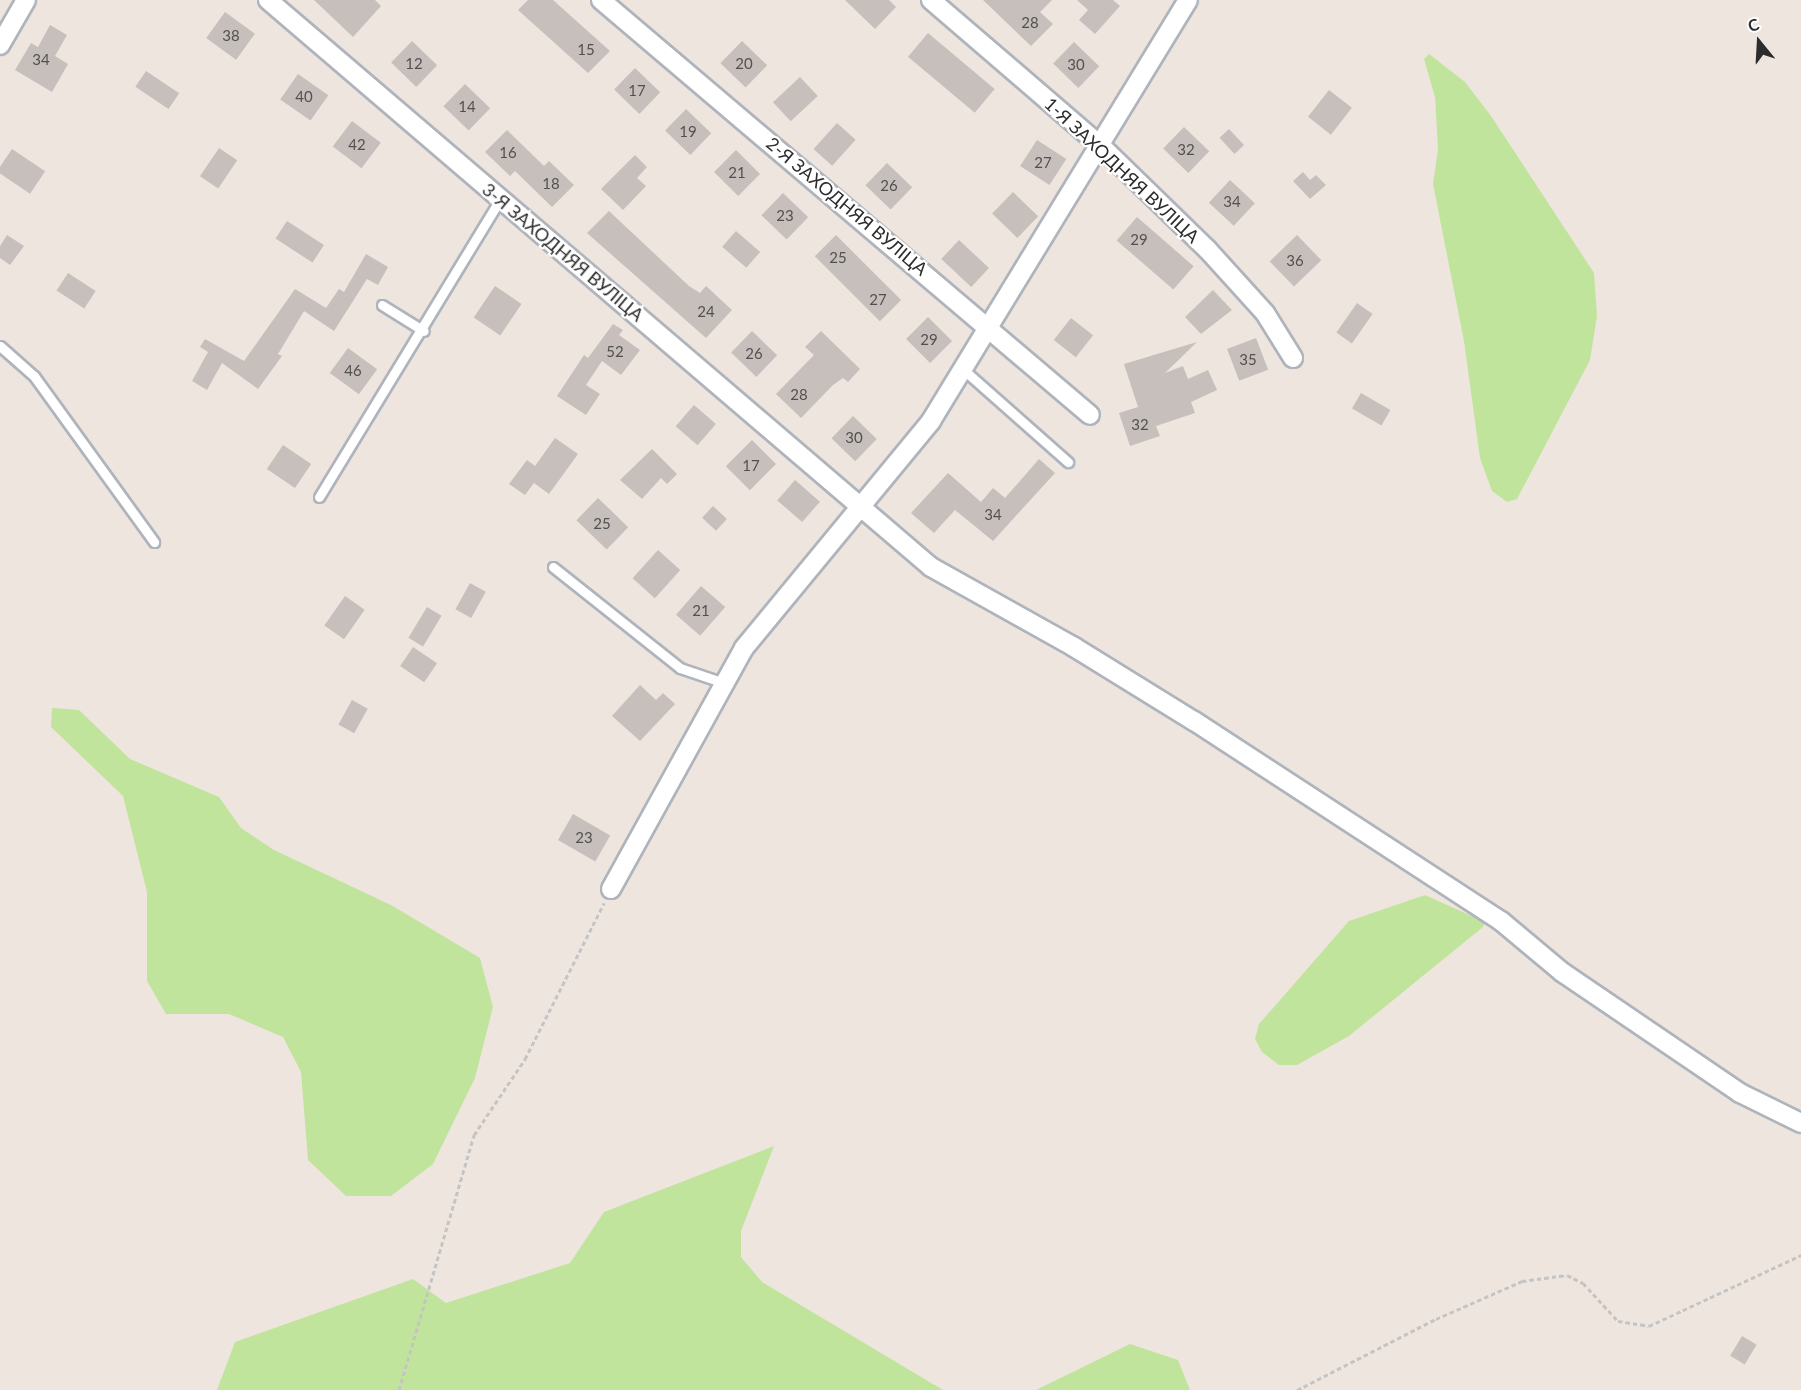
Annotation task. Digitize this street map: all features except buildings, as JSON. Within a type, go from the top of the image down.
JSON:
[{"type":"street","points":[[0,45],[26,0]]},
{"type":"street","name":"3-Я ЗАХОДНЯЯ ВУЛІЦА","points":[[268,0],[930,567],[1074,647],[1194,721],[1501,921],[1562,972],[1740,1093],[1801,1123]]},
{"type":"street","name":"2-Я ЗАХОДНЯЯ ВУЛІЦА","points":[[601,0],[992,327],[1090,415]]},
{"type":"street","name":"1-Я ЗАХОДНЯЯ ВУЛІЦА","points":[[931,0],[1101,146],[1265,313],[1293,358]]},
{"type":"street","points":[[611,889],[744,648],[858,505],[931,421],[992,327],[1188,0]]},
{"type":"lane","points":[[319,497],[424,331],[500,199]]},
{"type":"lane","points":[[382,305],[424,331]]},
{"type":"lane","points":[[0,346],[34,376],[154,542]]},
{"type":"lane","points":[[964,370],[1068,462]]},
{"type":"lane","points":[[553,567],[680,668],[724,683]]},
{"type":"path","points":[[399,1390],[474,1135],[525,1059],[611,889]]},
{"type":"path","points":[[1297,1390],[1436,1319],[1522,1281],[1554,1273],[1567,1275],[1583,1283],[1618,1321],[1650,1326],[1801,1254]]},
{"type":"green space","points":[[1429,54],[1465,82],[1491,116],[1594,273],[1597,316],[1590,360],[1517,499],[1507,502],[1492,491],[1480,458],[1464,341],[1433,184],[1438,149],[1435,97],[1424,59]]},
{"type":"green space","points":[[52,708],[79,710],[130,759],[219,797],[241,828],[274,850],[391,905],[480,958],[493,1007],[475,1078],[433,1164],[391,1196],[346,1196],[308,1160],[301,1072],[283,1037],[229,1014],[166,1014],[147,981],[147,892],[123,796],[51,727]]},
{"type":"green space","points":[[1425,895],[1485,922],[1483,927],[1349,1036],[1297,1065],[1279,1065],[1262,1052],[1255,1039],[1259,1024],[1349,921]]},
{"type":"green space","points":[[774,1146],[741,1231],[741,1257],[762,1282],[943,1390],[217,1390],[235,1342],[413,1279],[446,1303],[570,1263],[604,1212]]},
{"type":"green space","points":[[1130,1344],[1178,1360],[1190,1390],[1036,1390]]}]
